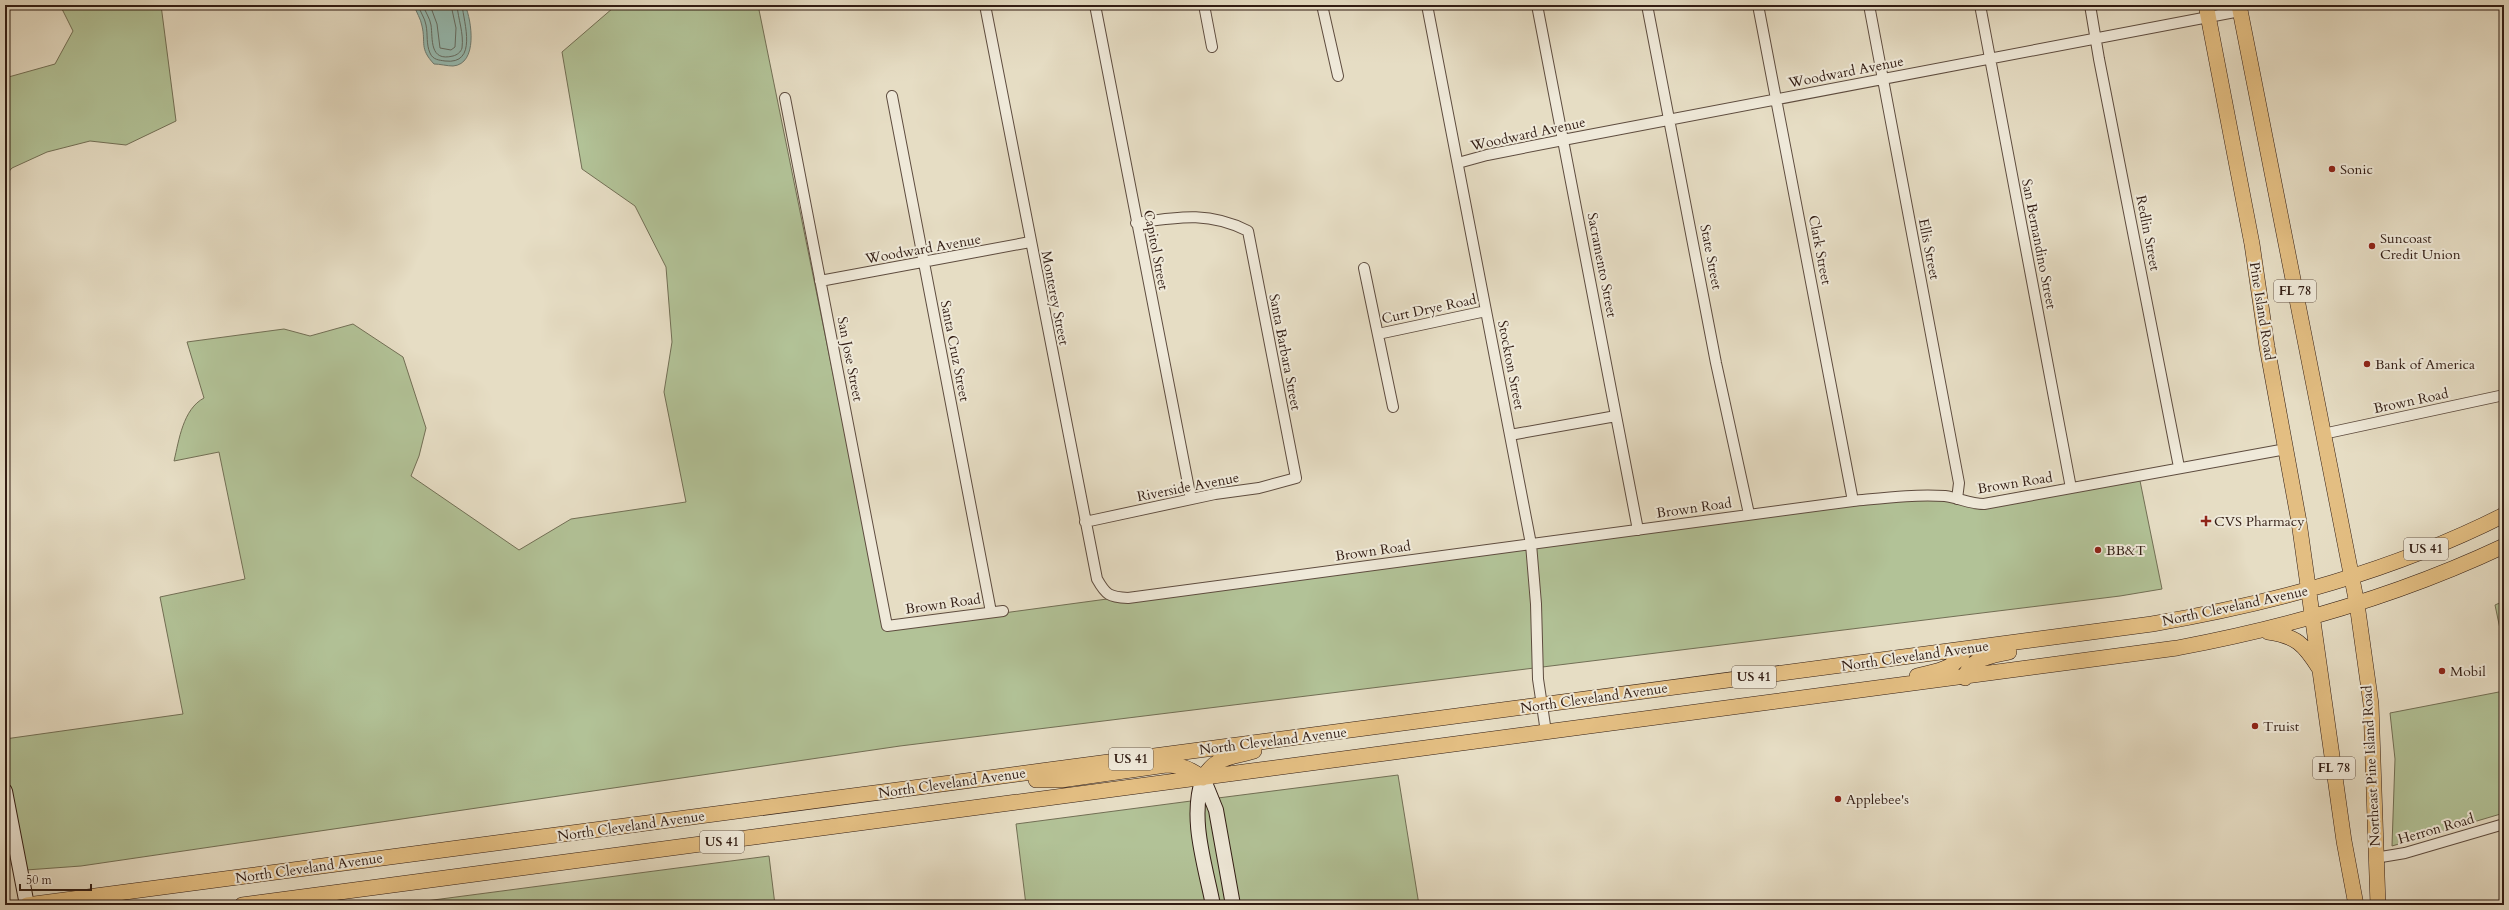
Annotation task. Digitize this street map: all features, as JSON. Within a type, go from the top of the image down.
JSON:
[{"type":"main road","name":"FL 78","points":[[2239,8],[2357,604]]},
{"type":"main road","name":"Pine Island Road","points":[[2207,11],[2252,244],[2267,347],[2286,448],[2314,617]]},
{"type":"main road","name":"North Cleveland Avenue","points":[[27,905],[1965,649],[2195,617],[2310,590],[2351,577],[2405,558],[2504,515]]},
{"type":"main road","name":"North Cleveland Avenue","points":[[242,905],[1965,678],[2177,648],[2260,631],[2357,604],[2432,578],[2504,546]]},
{"type":"main road","name":"Northeast Pine Island Road","points":[[2357,604],[2371,704],[2375,858],[2378,905]]},
{"type":"main road","name":"FL 78","points":[[2314,617],[2344,842],[2356,905]]},
{"type":"main road","points":[[2260,631],[2287,635],[2299,642],[2310,654],[2321,672]]},
{"type":"main road","points":[[1965,678],[1966,671],[1972,664],[1981,659],[2077,634]]},
{"type":"main road","points":[[1864,691],[1952,666],[1961,658],[1965,649]]},
{"type":"main road","points":[[1213,905],[1197,814],[1197,795],[1203,778],[1210,765],[1216,761],[1316,735]]},
{"type":"main road","points":[[946,784],[1061,780],[1166,765],[1179,765],[1191,769],[1203,778],[1216,810],[1233,905]]},
{"type":"main road","points":[[5,791],[27,905]]},
{"type":"street","name":"Monterey Street","points":[[984,5],[1084,522],[1097,579],[1105,593]]},
{"type":"street","name":"Capitol Street","points":[[1095,5],[1136,223],[1191,499]]},
{"type":"street","points":[[1204,5],[1212,47]]},
{"type":"street","points":[[1322,5],[1338,76]]},
{"type":"street","name":"Stockton Street","points":[[1427,5],[1531,544],[1536,604],[1538,679],[1546,732]]},
{"type":"street","name":"Sacramento Street","points":[[1537,5],[1638,530]]},
{"type":"street","name":"State Street","points":[[1647,5],[1716,363],[1749,514]]},
{"type":"street","name":"Clark Street","points":[[1758,5],[1853,501]]},
{"type":"street","name":"Ellis Street","points":[[1869,5],[1960,484],[1957,499]]},
{"type":"street","name":"San Bernandino Street","points":[[1980,5],[2071,488]]},
{"type":"street","name":"Redlin Street","points":[[2090,5],[2179,467]]},
{"type":"street","name":"Woodward Avenue","points":[[1458,164],[1487,155],[2096,38],[2207,11],[2239,8]]},
{"type":"street","name":"Santa Cruz Street","points":[[892,96],[991,612]]},
{"type":"street","name":"San Jose Street","points":[[785,98],[887,626]]},
{"type":"street","name":"Santa Barbara Street","points":[[1136,223],[1190,216],[1232,223],[1248,231],[1296,478]]},
{"type":"street","name":"Woodward Avenue","points":[[820,281],[924,263],[1030,242]]},
{"type":"street","points":[[1364,268],[1393,406]]},
{"type":"street","name":"Curt Drye Road","points":[[1378,334],[1436,320],[1486,311]]},
{"type":"street","name":"Brown Road","points":[[2323,434],[2504,395]]},
{"type":"street","points":[[1510,435],[1616,416]]},
{"type":"street","name":"Brown Road","points":[[1105,593],[1114,598],[1128,598],[1749,514],[1898,496],[1957,499],[1972,504],[1984,504],[2286,448]]},
{"type":"street","name":"Riverside Avenue","points":[[1084,522],[1191,499],[1259,488],[1296,478]]},
{"type":"street","name":"Brown Road","points":[[887,626],[1003,611]]},
{"type":"street","name":"Herron Road","points":[[2375,858],[2405,853],[2504,824]]},
{"type":"green space","points":[[60,5],[161,5],[176,121],[126,145],[90,141],[47,152],[12,168],[5,176],[5,78],[55,64],[73,31]]},
{"type":"green space","points":[[613,5],[758,5],[885,629],[1892,493],[1983,499],[2138,471],[2162,589],[2120,596],[900,746],[81,866],[26,870],[5,761],[5,739],[183,714],[160,597],[245,579],[219,452],[174,461],[180,435],[187,417],[197,403],[204,398],[187,342],[284,329],[310,336],[353,324],[403,357],[426,428],[419,456],[411,476],[519,550],[571,519],[686,502],[664,392],[672,342],[666,267],[635,206],[582,169],[562,52],[613,8]]},
{"type":"green space","points":[[2504,601],[2504,648],[2495,605]]},
{"type":"green space","points":[[2504,691],[2504,813],[2392,846],[2395,759],[2390,713]]},
{"type":"green space","points":[[1398,775],[1419,905],[1238,905],[1218,798]]},
{"type":"green space","points":[[1207,799],[1227,905],[1219,905],[1207,846],[1202,800]]},
{"type":"green space","points":[[1191,801],[1207,905],[1026,905],[1016,824]]},
{"type":"green space","points":[[769,856],[775,905],[395,905]]},
{"type":"water","points":[[414,5],[465,5],[470,21],[471,41],[470,50],[466,58],[461,63],[453,66],[434,64],[429,58],[426,54],[421,23]]},
{"type":"place","name":"Sonic","points":[[2332,169]]},
{"type":"place","name":"Suncoast Credit Union","points":[[2372,246]]},
{"type":"place","name":"Bank of America","points":[[2367,364]]},
{"type":"place","name":"CVS Pharmacy","points":[[2206,521]]},
{"type":"place","name":"BB&T","points":[[2098,550]]},
{"type":"place","name":"Mobil","points":[[2442,671]]},
{"type":"place","name":"Truist","points":[[2255,726]]},
{"type":"place","name":"Applebee's","points":[[1838,799]]}]
